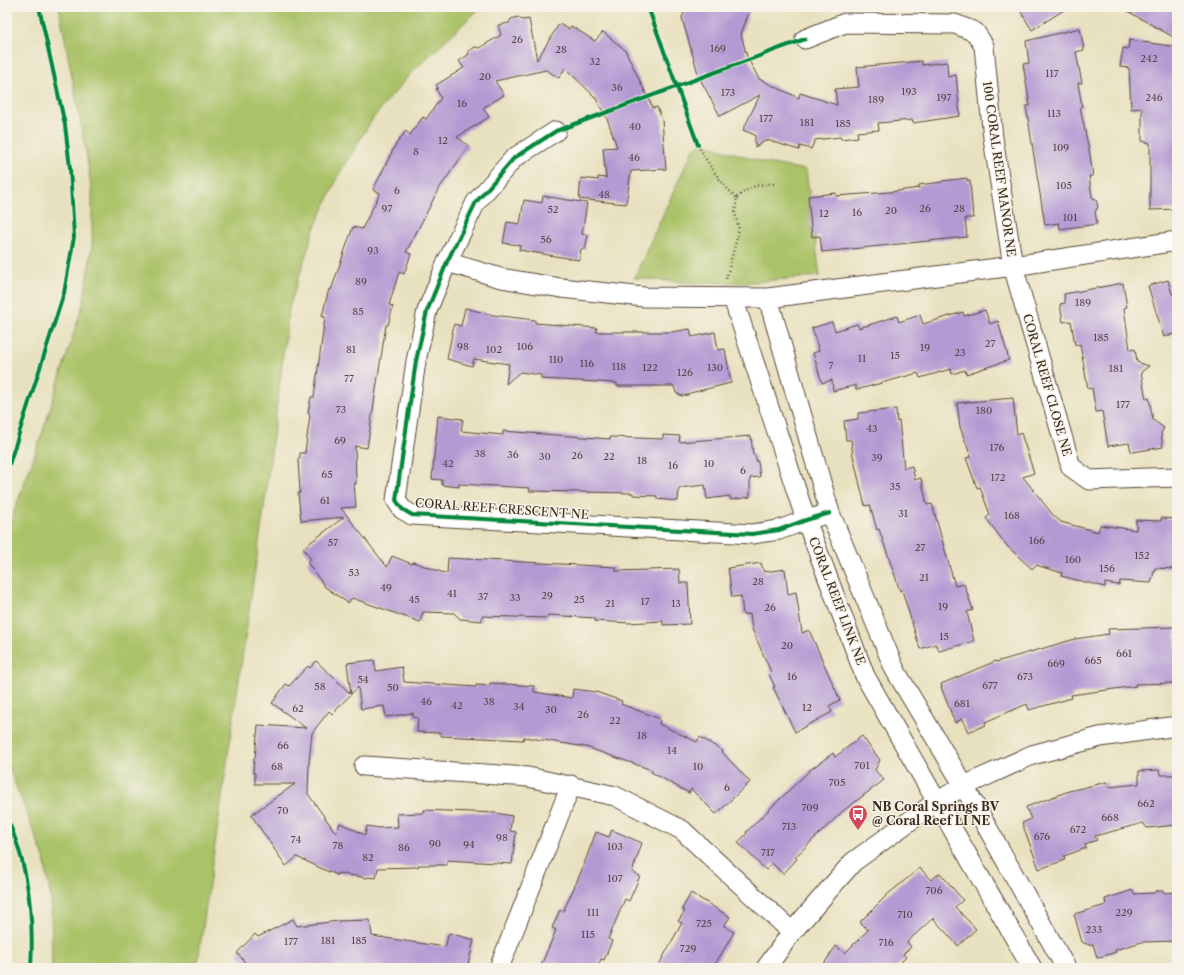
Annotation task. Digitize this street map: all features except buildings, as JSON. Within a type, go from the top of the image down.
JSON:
[{"type":"street","name":"100 CORAL REEF MANOR NE","points":[[805,39],[845,23],[955,24],[975,32],[984,46],[992,138],[1013,266]]},
{"type":"street","name":"CORAL REEF CRESCENT NE","points":[[556,131],[514,158],[476,202],[447,262],[427,311],[416,361],[396,500],[402,509],[412,515],[752,534],[779,530],[830,513]]},
{"type":"street","points":[[447,262],[500,278],[561,288],[644,297],[729,290],[768,298],[1013,266],[1177,241]]},
{"type":"street","name":"CORAL REEF CLOSE NE","points":[[1013,266],[1071,467],[1089,480],[1177,477]]},
{"type":"street","name":"CORAL REEF LINK NE","points":[[729,290],[806,520],[865,676],[1032,968]]},
{"type":"street","points":[[768,298],[830,513],[895,670],[964,786],[1066,968]]},
{"type":"street","points":[[766,968],[792,932],[853,862],[936,802],[964,786],[1032,755],[1100,736],[1177,726]]},
{"type":"street","points":[[364,766],[528,777],[615,796],[682,830],[792,932]]},
{"type":"street","points":[[499,968],[571,786]]},
{"type":"path","points":[[696,138],[710,168],[728,191],[737,198]]},
{"type":"path","points":[[729,290],[739,230],[735,212],[737,198],[754,186],[775,184]]},
{"type":"green space","points":[[59,7],[481,7],[411,73],[373,118],[341,171],[314,229],[289,308],[264,508],[197,968],[52,968],[51,899],[44,858],[7,763],[7,531],[41,437],[83,304],[92,246],[92,193],[86,152]]},
{"type":"green space","points":[[702,143],[766,163],[806,170],[820,276],[752,282],[695,283],[634,278],[693,149]]},
{"type":"cycle path","points":[[7,471],[64,293],[74,237],[70,168],[65,125],[39,7]]},
{"type":"cycle path","points":[[648,7],[698,145]]},
{"type":"cycle path","points":[[805,39],[556,131],[514,158],[476,202],[447,262],[427,311],[416,361],[396,500],[402,509],[412,515],[752,534],[779,530],[830,513]]},
{"type":"cycle path","points":[[7,818],[25,872],[30,911],[32,949],[31,968]]},
{"type":"place","name":"NB Coral Springs BV @ Coral Reef LI NE","points":[[858,831]]}]
